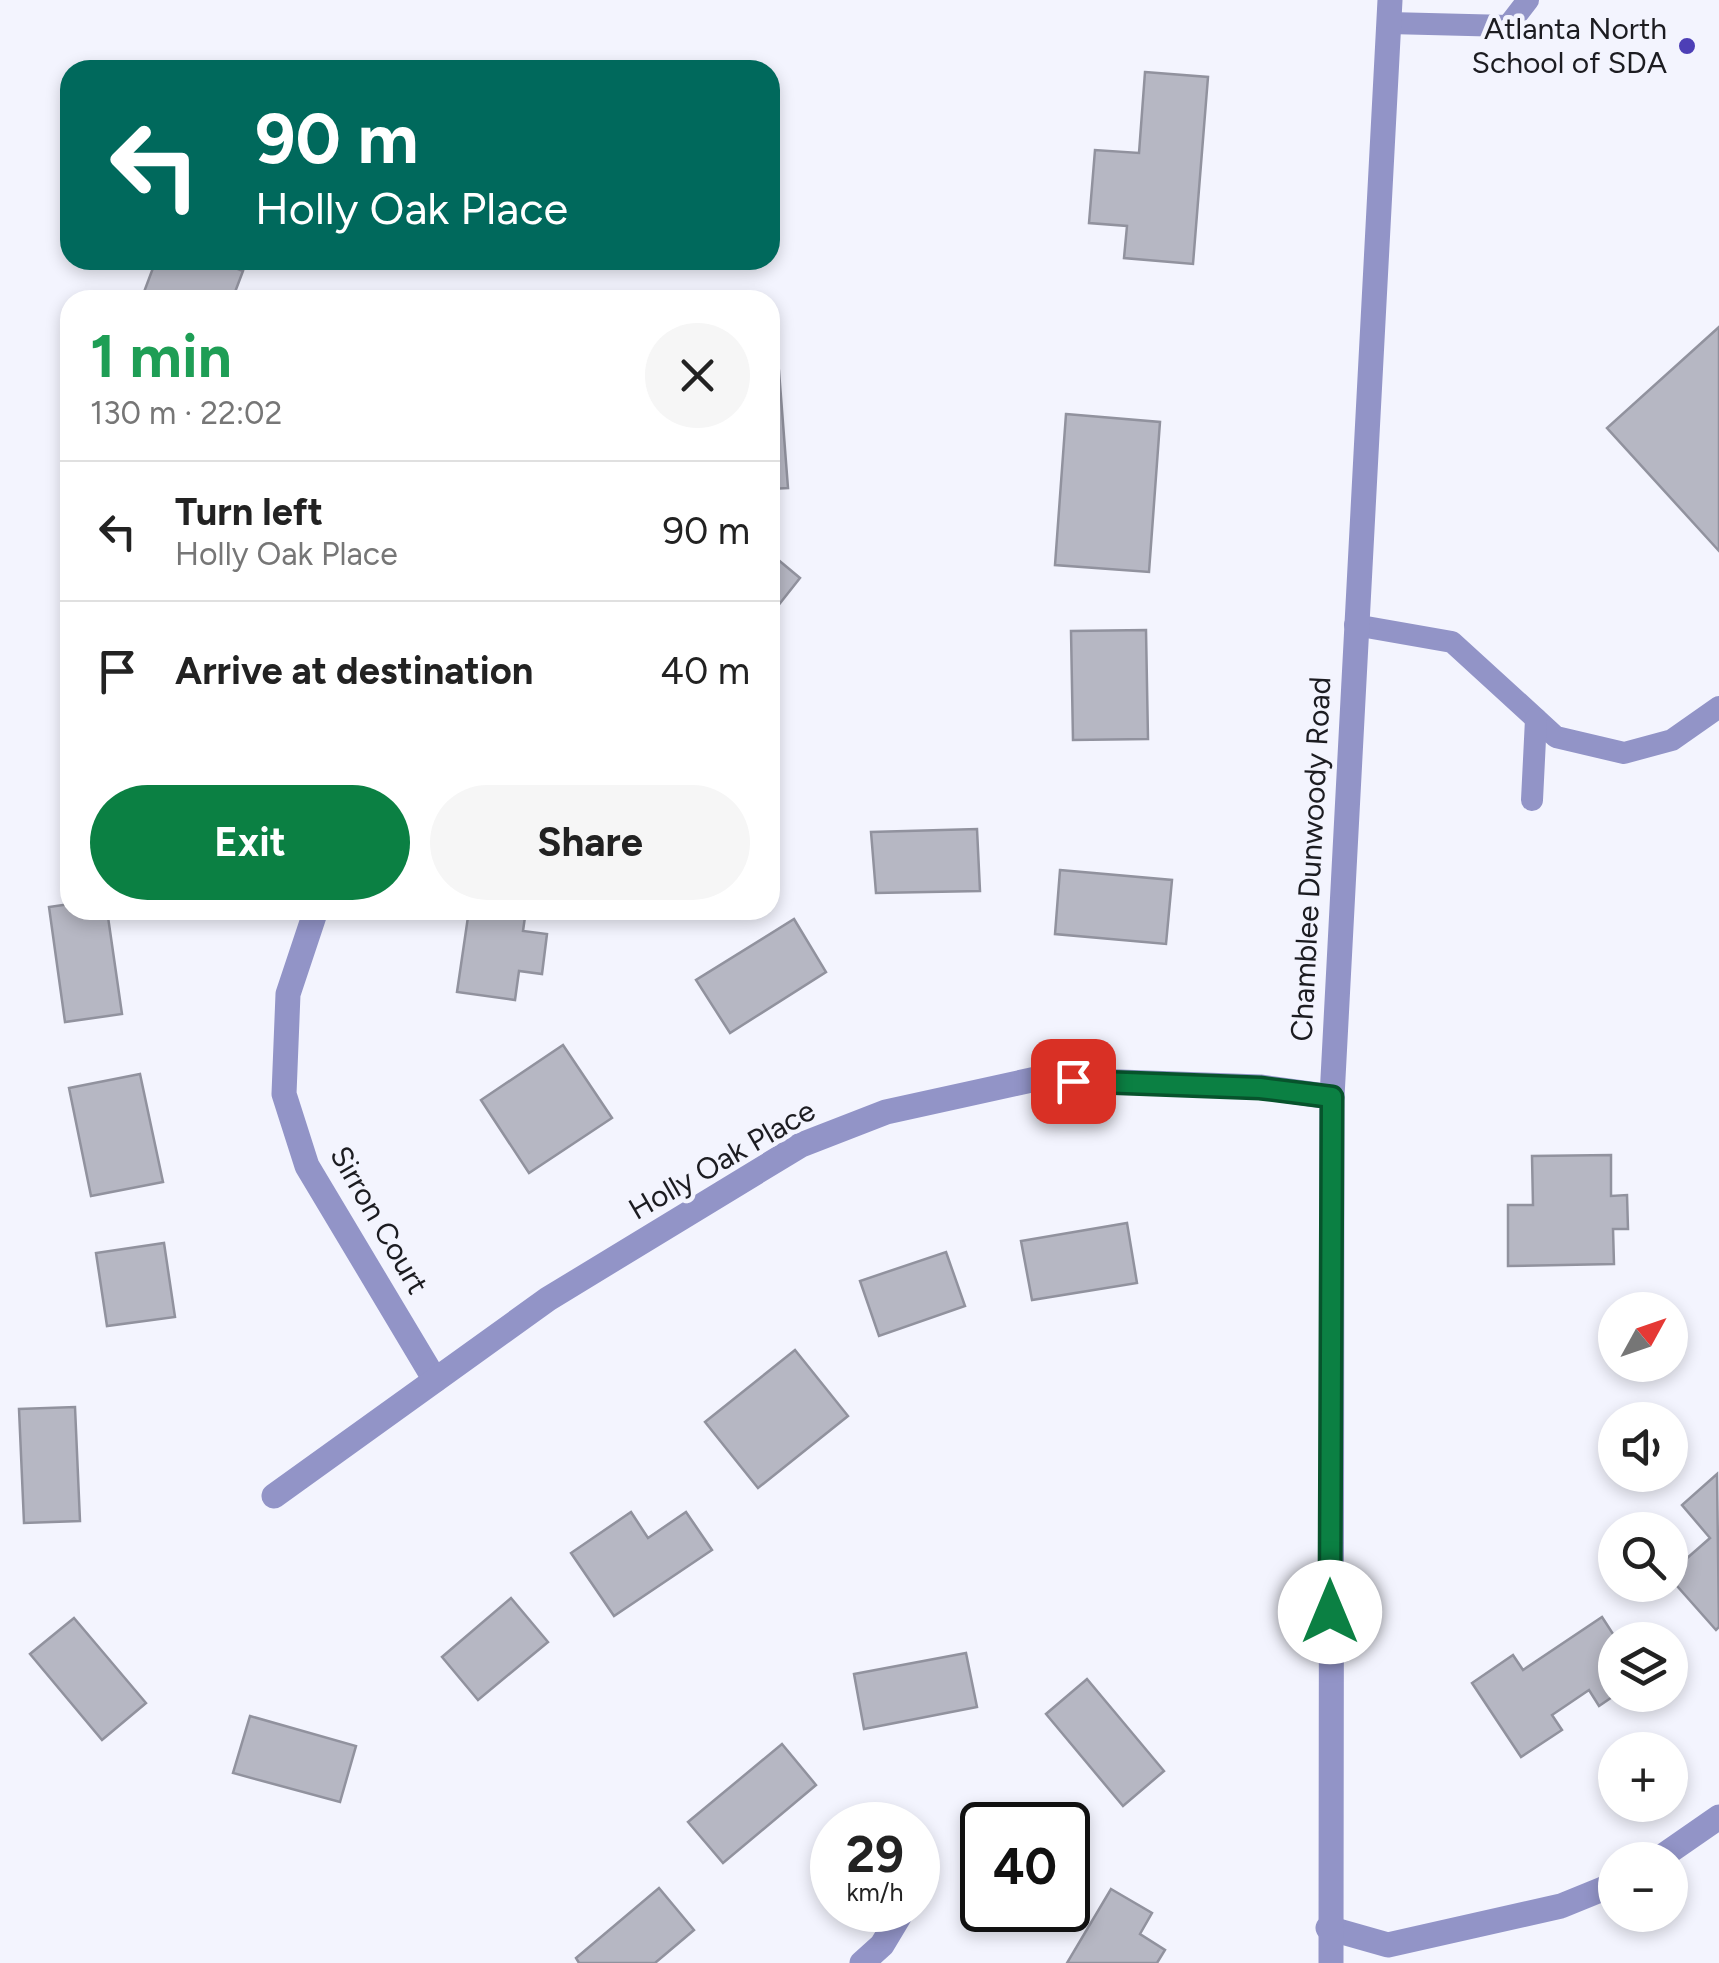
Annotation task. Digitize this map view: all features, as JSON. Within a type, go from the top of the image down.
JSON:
[{"type":"street","name":"Chamblee Dunwoody Road","points":[[1331,1963],[1328,1928],[1332,1097],[1390,12]]},
{"type":"street","name":"Sirron Court","points":[[313,920],[288,994],[284,1094],[306,1166],[434,1380]]},
{"type":"street","name":"Holly Oak Place","points":[[274,1496],[548,1299],[801,1145],[886,1112],[1036,1080],[1260,1088],[1332,1097]]},
{"type":"street","points":[[1683,1842],[1719,1817]]},
{"type":"street","points":[[1328,1928],[1388,1945],[1561,1906],[1598,1891]]},
{"type":"street","points":[[862,1963],[890,1932]]},
{"type":"lane","points":[[1390,12],[1508,26],[1528,0]]},
{"type":"lane","points":[[1355,626],[1452,642],[1556,736],[1624,753],[1672,740],[1719,707]]},
{"type":"lane","points":[[1532,800],[1536,719]]},
{"type":"building","points":[[1145,72],[1208,77],[1193,264],[1124,258],[1127,226],[1089,223],[1095,150],[1139,153]]},
{"type":"building","points":[[152,270],[243,271],[236,290],[145,290]]},
{"type":"building","points":[[1719,327],[1719,551],[1607,428]]},
{"type":"building","points":[[780,384],[788,488],[780,488]]},
{"type":"building","points":[[1066,414],[1160,422],[1149,572],[1055,565]]},
{"type":"building","points":[[780,561],[800,578],[780,603]]},
{"type":"building","points":[[1146,630],[1148,739],[1073,740],[1071,631]]},
{"type":"building","points":[[977,829],[980,891],[876,893],[871,832]]},
{"type":"building","points":[[1060,870],[1172,880],[1166,944],[1055,934]]},
{"type":"building","points":[[60,905],[60,920],[108,920],[122,1014],[65,1022],[49,907]]},
{"type":"building","points":[[794,919],[826,972],[730,1033],[696,980]]},
{"type":"building","points":[[468,920],[525,920],[523,931],[547,934],[542,974],[519,971],[515,1000],[457,992]]},
{"type":"building","points":[[563,1045],[612,1118],[529,1173],[481,1100]]},
{"type":"building","points":[[140,1074],[163,1182],[91,1196],[69,1088]]},
{"type":"building","points":[[1611,1155],[1611,1196],[1627,1195],[1628,1229],[1613,1229],[1614,1264],[1508,1266],[1508,1205],[1533,1205],[1532,1156]]},
{"type":"building","points":[[1127,1223],[1137,1283],[1032,1300],[1021,1241]]},
{"type":"building","points":[[164,1243],[175,1317],[107,1326],[96,1253]]},
{"type":"building","points":[[946,1252],[965,1306],[879,1336],[860,1281]]},
{"type":"building","points":[[795,1350],[848,1416],[758,1488],[705,1422]]},
{"type":"building","points":[[75,1407],[80,1521],[24,1523],[19,1409]]},
{"type":"building","points":[[1717,1474],[1716,1630],[1688,1598],[1688,1557],[1710,1538],[1682,1505]]},
{"type":"building","points":[[631,1512],[648,1538],[686,1512],[712,1550],[614,1616],[571,1553]]},
{"type":"building","points":[[511,1598],[548,1642],[478,1700],[442,1657]]},
{"type":"building","points":[[1602,1617],[1605,1622],[1598,1622],[1598,1704],[1589,1690],[1552,1715],[1562,1730],[1521,1757],[1472,1683],[1513,1655],[1523,1670]]},
{"type":"building","points":[[74,1618],[146,1703],[102,1740],[30,1654]]},
{"type":"building","points":[[966,1653],[977,1707],[864,1729],[854,1674]]},
{"type":"building","points":[[1087,1679],[1164,1771],[1123,1806],[1046,1714]]},
{"type":"building","points":[[250,1716],[356,1746],[340,1802],[233,1773]]},
{"type":"building","points":[[782,1744],[816,1785],[723,1863],[688,1822]]},
{"type":"building","points":[[659,1888],[694,1930],[655,1963],[579,1963],[576,1958]]},
{"type":"building","points":[[1111,1889],[1152,1913],[1140,1934],[1165,1950],[1157,1963],[1067,1963],[1085,1932],[1090,1932],[1090,1924]]},
{"type":"place","name":"Atlanta North School of SDA","points":[[1687,46]]},
{"type":"route","points":[[1073,1081],[1260,1088],[1332,1097],[1330,1612]]}]
